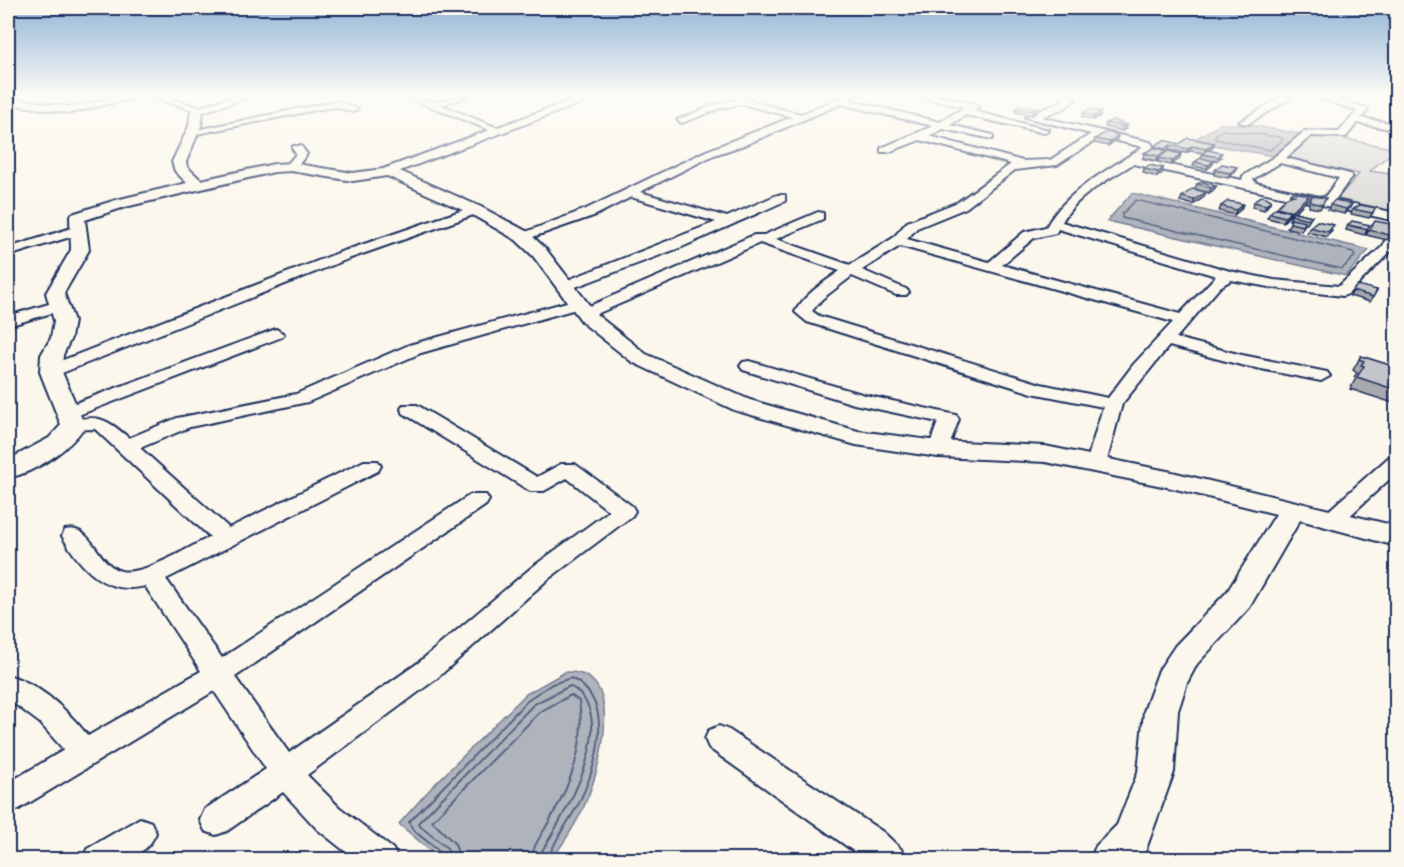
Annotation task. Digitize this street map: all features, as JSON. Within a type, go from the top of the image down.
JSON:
[{"type":"street","points":[[190,136],[179,162],[180,168],[198,186]]},
{"type":"street","points":[[71,419],[51,371],[52,355],[63,331],[64,321],[55,293],[81,249],[82,235],[78,230],[76,220],[82,215],[121,203],[274,168],[294,158],[353,177],[387,172],[481,136]]},
{"type":"street","points":[[522,236],[591,212],[710,153],[752,136]]},
{"type":"street","points":[[885,150],[917,136]]},
{"type":"street","points":[[920,136],[1023,164]]},
{"type":"street","points":[[1095,136],[1053,163],[1023,164],[1011,168],[962,206],[912,225],[898,241],[817,294],[804,306],[803,312],[813,319],[1038,389],[1113,404]]},
{"type":"street","points":[[991,267],[1029,235],[1051,230],[1062,210],[1096,182],[1149,150],[1149,146],[1113,136]]},
{"type":"street","points":[[1250,184],[1247,178],[1278,159],[1305,136]]},
{"type":"street","points":[[1278,159],[1346,176],[1328,201]]},
{"type":"street","points":[[1131,160],[1396,217]]},
{"type":"street","points":[[387,172],[475,210],[522,236],[539,252],[582,308],[639,358],[742,405],[856,438],[938,449],[1045,454],[1096,464],[1293,509],[1396,536]]},
{"type":"street","points":[[630,193],[727,221]]},
{"type":"street","points":[[565,286],[677,244],[781,198]]},
{"type":"street","points":[[51,371],[343,256],[475,210]]},
{"type":"street","points":[[766,239],[818,216]]},
{"type":"street","points":[[1056,224],[1228,275],[1274,284],[1342,291],[1389,248],[1396,229]]},
{"type":"street","points":[[8,252],[78,230]]},
{"type":"street","points":[[128,446],[184,423],[302,398],[415,350],[582,308],[759,238],[853,271],[901,292]]},
{"type":"street","points":[[898,241],[1185,320]]},
{"type":"street","points":[[1096,464],[1113,404],[1139,369],[1215,284],[1228,275]]},
{"type":"street","points":[[8,321],[59,306]]},
{"type":"street","points":[[8,470],[57,443],[71,419],[276,334]]},
{"type":"street","points":[[1166,340],[1241,360],[1321,376]]},
{"type":"street","points":[[749,366],[861,400],[949,419],[938,449]]},
{"type":"street","points":[[216,820],[286,774],[427,671],[539,574],[624,511],[568,469],[537,486],[411,409]]},
{"type":"street","points":[[71,419],[101,424],[128,446],[227,539]]},
{"type":"street","points":[[1334,519],[1396,462]]},
{"type":"street","points":[[73,536],[108,578],[126,581],[151,576],[371,466]]},
{"type":"street","points":[[8,799],[219,674],[370,575],[478,500]]},
{"type":"street","points":[[1110,860],[1131,837],[1156,772],[1161,711],[1171,680],[1186,655],[1238,600],[1293,509]]},
{"type":"street","points":[[151,576],[286,774],[328,818],[382,860]]},
{"type":"street","points":[[8,686],[39,705],[58,722],[84,754]]},
{"type":"street","points":[[719,739],[872,843],[890,860]]},
{"type":"street","points":[[98,860],[140,833]]},
{"type":"shaded area","points":[[1311,136],[1333,136],[1396,149],[1370,171],[1396,175],[1396,214],[1336,200],[1359,174],[1285,159]]},
{"type":"water","points":[[1199,136],[1298,136],[1273,156],[1192,141]]},
{"type":"water","points":[[1132,193],[1369,250],[1346,276],[1107,221]]},
{"type":"water","points":[[565,672],[585,675],[597,686],[603,702],[605,722],[598,766],[587,799],[580,815],[552,859],[440,859],[399,824],[431,788],[526,694]]},
{"type":"building","points":[[1099,136],[1116,136],[1110,142],[1095,139]]},
{"type":"building","points":[[1188,138],[1214,143],[1206,149],[1192,146],[1188,149],[1170,145],[1165,149],[1154,146],[1164,140],[1179,144]]},
{"type":"building","points":[[1154,148],[1166,150],[1158,156],[1144,153]]},
{"type":"building","points":[[1207,150],[1222,153],[1218,157],[1202,154]]},
{"type":"building","points":[[1168,151],[1181,154],[1173,161],[1159,158]]},
{"type":"building","points":[[1201,158],[1214,161],[1208,165],[1195,162]]},
{"type":"building","points":[[1222,164],[1237,167],[1230,173],[1215,170]]},
{"type":"building","points":[[1149,165],[1163,168],[1159,172],[1144,169]]},
{"type":"building","points":[[1202,182],[1216,186],[1211,188],[1197,184]]},
{"type":"building","points":[[1192,189],[1206,192],[1194,200],[1182,197]]},
{"type":"building","points":[[1293,192],[1309,195],[1292,211],[1277,207],[1287,197],[1294,195],[1290,194]]},
{"type":"building","points":[[1260,196],[1271,200],[1266,205],[1254,202]]},
{"type":"building","points":[[1311,196],[1326,198],[1322,205],[1311,202]]},
{"type":"building","points":[[1335,200],[1352,204],[1346,209],[1330,205]]},
{"type":"building","points":[[1228,201],[1243,204],[1236,210],[1221,206]]},
{"type":"building","points":[[1360,205],[1376,208],[1372,213],[1353,209]]},
{"type":"building","points":[[1275,208],[1290,212],[1285,217],[1270,213]]},
{"type":"building","points":[[1294,212],[1312,216],[1309,219],[1291,215]]},
{"type":"building","points":[[1291,219],[1305,222],[1303,226],[1290,223]]},
{"type":"building","points":[[1317,221],[1334,225],[1328,232],[1310,227]]},
{"type":"building","points":[[1352,221],[1370,225],[1367,229],[1348,225]]},
{"type":"building","points":[[1375,221],[1396,225],[1389,235],[1369,230]]},
{"type":"building","points":[[1357,285],[1377,290],[1373,297],[1353,291]]},
{"type":"building","points":[[1361,356],[1396,367],[1396,390],[1357,377],[1364,366],[1361,365],[1364,361],[1359,359]]}]
